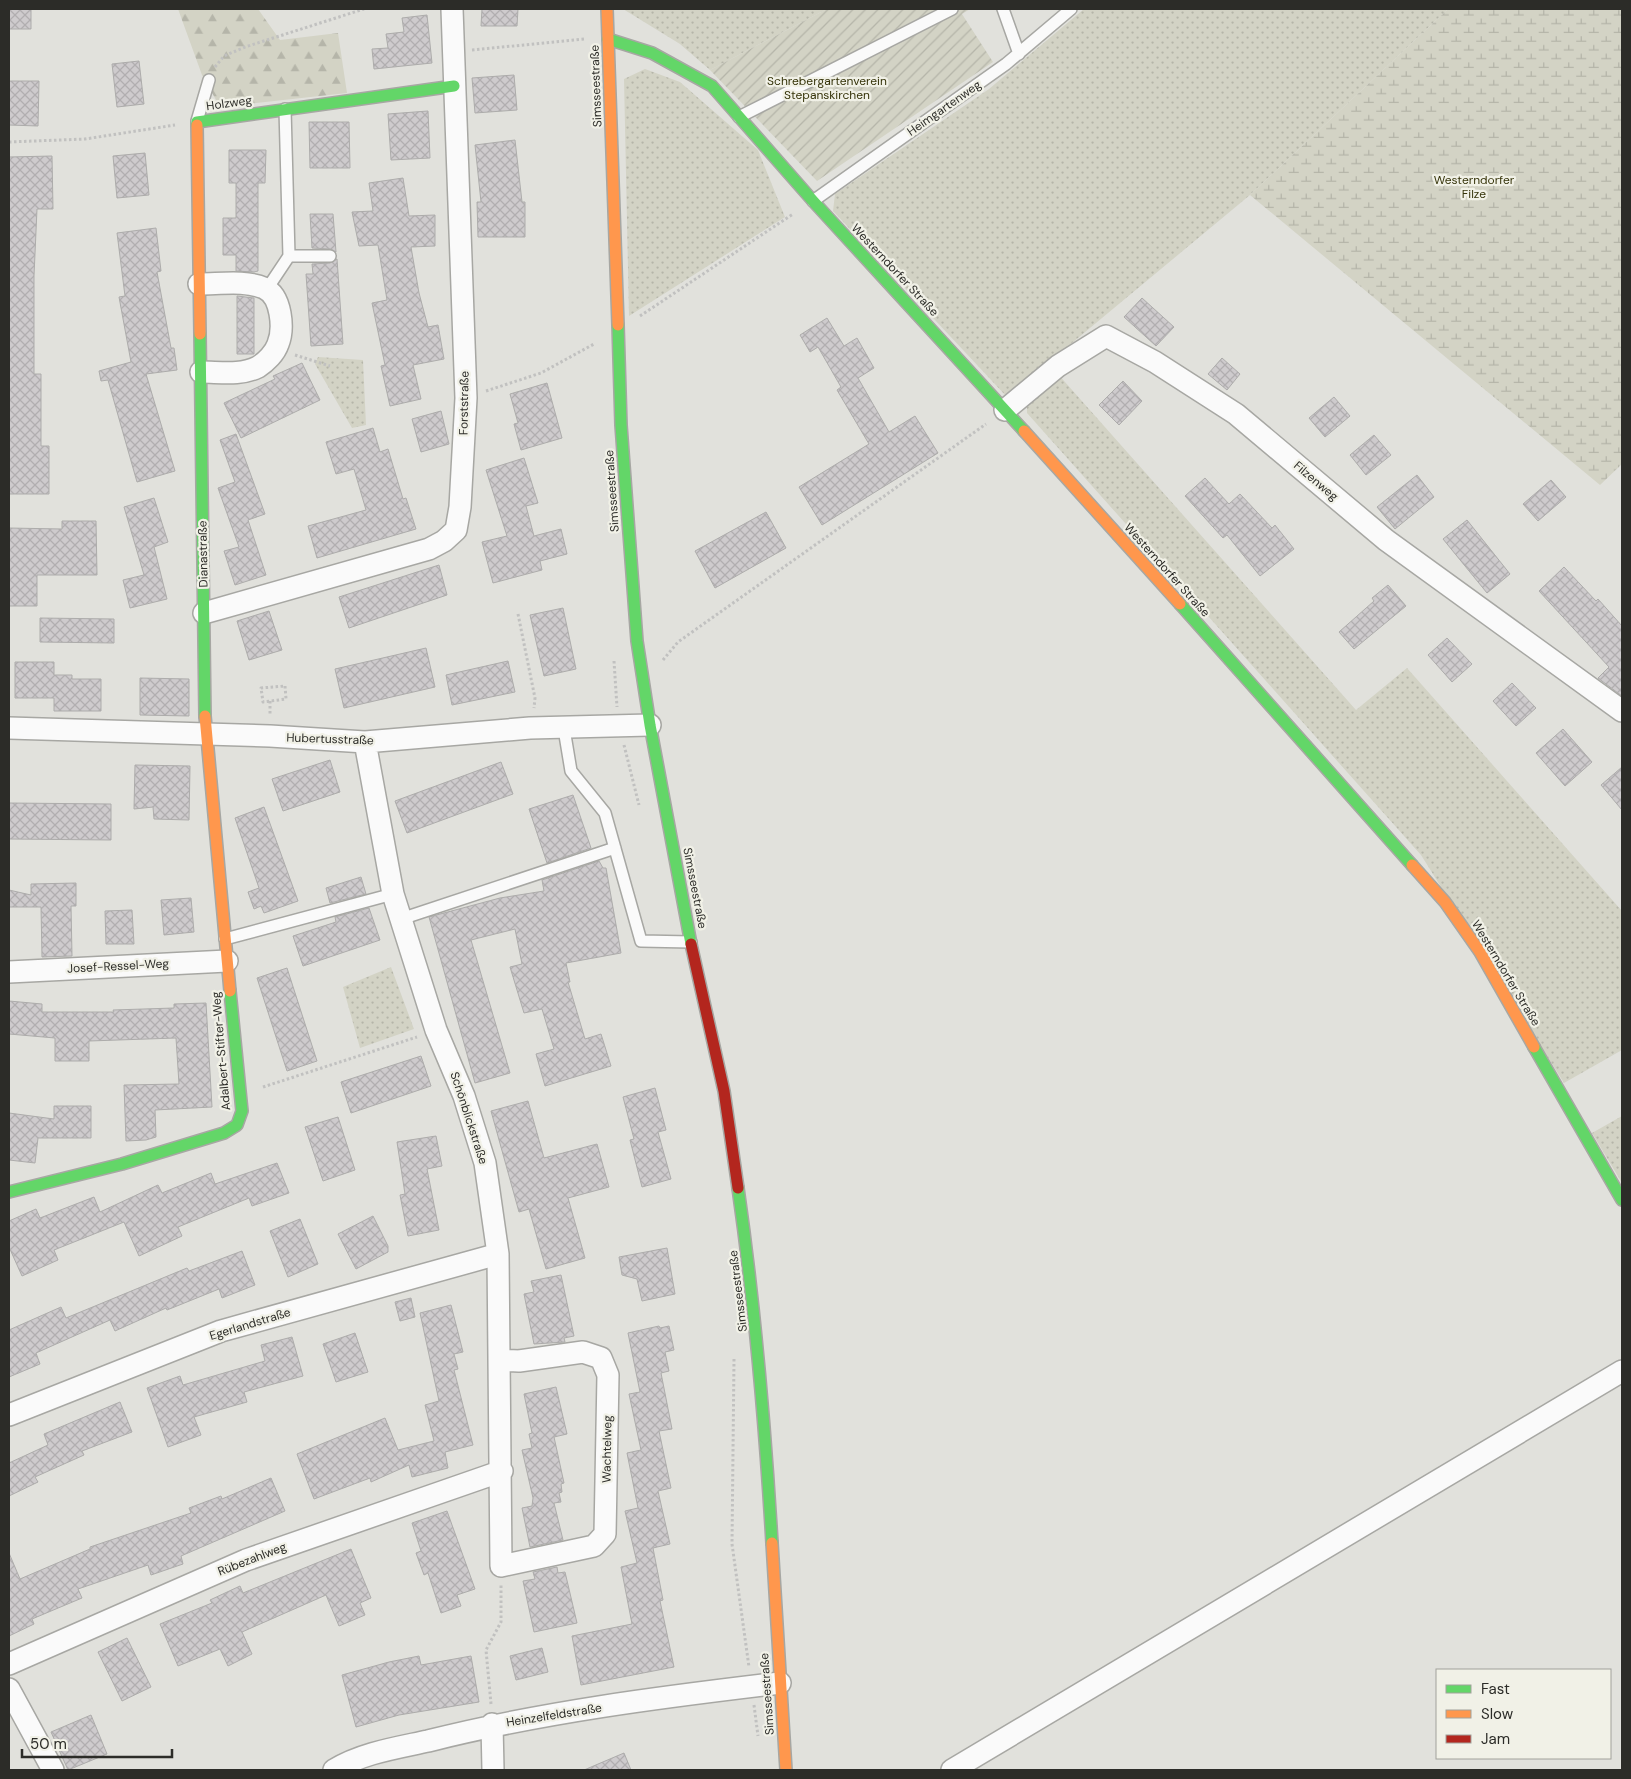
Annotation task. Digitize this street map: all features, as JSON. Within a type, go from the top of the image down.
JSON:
[{"type":"street","name":"Forststraße","points":[[204,613],[429,549],[444,541],[456,530],[460,508],[466,398],[452,52],[452,9]]},
{"type":"street","name":"Simsseestraße","points":[[607,9],[621,425],[632,590],[643,684],[650,725],[691,942],[724,1091],[751,1278],[764,1403],[786,1770]]},
{"type":"street","name":"Westerndorfer Straße","points":[[608,39],[652,53],[712,86],[813,201],[1005,410],[1445,902],[1480,952],[1622,1200]]},
{"type":"street","name":"Holzweg","points":[[197,122],[454,86]]},
{"type":"street","name":"Dianastraße","points":[[197,122],[205,736]]},
{"type":"street","points":[[200,284],[254,285],[267,289],[276,302],[280,316],[278,344],[271,356],[258,367],[238,373],[201,372]]},
{"type":"street","name":"Filzenweg","points":[[1005,410],[1058,366],[1106,336],[1155,362],[1236,414],[1386,540],[1622,711]]},
{"type":"street","name":"Hubertusstraße","points":[[9,728],[365,742],[530,728],[564,729],[650,725]]},
{"type":"street","name":"Adalbert-Stifter-Weg","points":[[9,1192],[122,1164],[224,1133],[237,1125],[242,1111],[241,1094],[205,736]]},
{"type":"street","name":"Schönblickstraße","points":[[365,742],[393,894],[436,1030],[464,1096],[485,1163],[498,1254],[502,1471],[501,1566]]},
{"type":"street","name":"Josef-Ressel-Weg","points":[[9,972],[227,961]]},
{"type":"street","name":"Egerlandstraße","points":[[9,1415],[221,1331],[498,1254]]},
{"type":"street","name":"Wachtelweg","points":[[500,1360],[519,1361],[583,1352],[601,1358],[608,1375],[605,1534],[594,1546],[501,1566]]},
{"type":"street","points":[[952,1770],[1622,1371]]},
{"type":"street","name":"Rübezahlweg","points":[[9,1664],[246,1560],[502,1471]]},
{"type":"street","name":"Heinzelfeldstraße","points":[[334,1770],[360,1758],[492,1724],[780,1683]]},
{"type":"street","points":[[9,1689],[53,1770]]},
{"type":"street","points":[[492,1724],[493,1770]]},
{"type":"lane","points":[[739,117],[952,9]]},
{"type":"lane","points":[[1003,9],[1019,54]]},
{"type":"lane","name":"Heimgartenweg","points":[[813,201],[1019,54],[1059,13],[1071,9]]},
{"type":"lane","points":[[197,122],[209,80]]},
{"type":"lane","points":[[267,289],[289,256],[285,109]]},
{"type":"lane","points":[[289,256],[330,256]]},
{"type":"lane","points":[[564,729],[571,771],[605,813],[641,941],[691,942]]},
{"type":"lane","points":[[401,919],[614,848]]},
{"type":"lane","points":[[225,940],[393,894]]},
{"type":"path","points":[[209,80],[216,64],[224,56],[364,9]]},
{"type":"path","points":[[452,52],[587,39]]},
{"type":"path","name":"Holzweg","points":[[9,142],[85,139],[197,122]]},
{"type":"path","points":[[466,398],[541,373],[617,330],[813,201]]},
{"type":"path","points":[[276,348],[330,366]]},
{"type":"path","points":[[643,684],[678,642],[1005,410]]},
{"type":"path","points":[[518,614],[535,698],[530,728]]},
{"type":"path","points":[[285,686],[286,699],[263,702],[262,688],[285,686]]},
{"type":"path","points":[[619,726],[641,813]]},
{"type":"path","points":[[241,1094],[436,1030]]},
{"type":"path","points":[[734,1349],[732,1544],[759,1742]]},
{"type":"path","points":[[492,1724],[486,1650],[501,1622],[501,1566]]},
{"type":"green space","points":[[178,9],[258,9],[280,40],[338,33],[347,93],[220,107],[202,75]]},
{"type":"green space","points":[[623,9],[827,9],[710,70],[680,44]]},
{"type":"green space","name":"Schrebergartenverein Stepanskirchen","points":[[827,9],[970,9],[962,14],[993,62],[817,181],[710,70]]},
{"type":"green space","points":[[1084,9],[1448,9],[1250,195],[1007,397],[833,211],[835,194],[989,89]]},
{"type":"green space","name":"Westerndorfer Filze","points":[[1448,9],[1622,9],[1622,464],[1600,485],[1250,195]]},
{"type":"green space","points":[[645,69],[680,82],[758,150],[785,217],[629,316],[624,79]]},
{"type":"green space","points":[[318,357],[363,360],[366,425],[352,428],[315,364]]},
{"type":"green space","points":[[1057,373],[1356,710],[1407,668],[1622,911],[1622,1050],[1564,1083],[1421,855],[1027,413],[1027,403]]},
{"type":"green space","points":[[391,967],[414,1029],[360,1048],[343,987]]},
{"type":"green space","points":[[1622,1116],[1622,1183],[1592,1133]]},
{"type":"building","points":[[9,9],[31,9],[31,29],[9,29]]},
{"type":"building","points":[[482,9],[518,9],[517,26],[481,26]]},
{"type":"building","points":[[427,15],[432,63],[374,69],[372,49],[388,48],[386,34],[404,32],[402,18]]},
{"type":"building","points":[[139,61],[144,104],[117,107],[112,64]]},
{"type":"building","points":[[514,75],[517,110],[475,113],[472,78]]},
{"type":"building","points":[[9,81],[39,81],[38,126],[9,125]]},
{"type":"building","points":[[428,111],[430,158],[391,160],[388,114]]},
{"type":"building","points":[[309,122],[349,122],[350,168],[310,168]]},
{"type":"building","points":[[515,140],[522,202],[525,202],[525,237],[478,237],[477,202],[481,202],[475,145]]},
{"type":"building","points":[[229,150],[266,150],[265,183],[258,183],[258,271],[254,272],[236,271],[236,255],[223,255],[223,218],[236,218],[236,183],[229,183]]},
{"type":"building","points":[[145,153],[149,195],[117,198],[113,156]]},
{"type":"building","points":[[52,156],[53,209],[37,209],[34,276],[34,374],[41,374],[41,446],[49,446],[49,494],[9,494],[9,157]]},
{"type":"building","points":[[403,178],[409,216],[435,215],[435,246],[411,247],[419,293],[428,327],[438,325],[444,359],[413,365],[421,399],[390,406],[381,366],[385,365],[372,303],[387,300],[378,245],[359,246],[352,212],[373,211],[369,183]]},
{"type":"building","points":[[310,214],[333,214],[336,252],[330,249],[312,248]]},
{"type":"building","points":[[156,228],[161,271],[157,272],[177,370],[146,374],[175,471],[137,482],[108,380],[101,381],[99,371],[131,362],[119,297],[125,296],[117,233]]},
{"type":"building","points":[[337,259],[343,344],[311,346],[306,274],[313,274],[312,264],[330,263]]},
{"type":"building","points":[[237,296],[254,298],[254,354],[237,354]]},
{"type":"building","points":[[1142,298],[1174,327],[1156,346],[1124,317]]},
{"type":"building","points":[[827,318],[844,346],[857,338],[874,368],[858,378],[889,432],[915,416],[938,453],[822,525],[799,487],[869,444],[837,390],[841,387],[818,347],[810,352],[800,335]]},
{"type":"building","points":[[1222,358],[1240,374],[1227,390],[1208,374]]},
{"type":"building","points":[[302,363],[320,400],[241,438],[224,403],[275,379],[273,376]]},
{"type":"building","points":[[1123,381],[1142,401],[1119,425],[1099,405]]},
{"type":"building","points":[[547,383],[562,438],[521,450],[514,424],[518,423],[510,394]]},
{"type":"building","points":[[1334,397],[1350,416],[1325,437],[1309,418]]},
{"type":"building","points":[[441,411],[449,444],[421,452],[412,419]]},
{"type":"building","points":[[373,428],[380,452],[388,449],[403,499],[406,498],[416,529],[317,558],[308,526],[366,510],[354,469],[336,474],[326,442]]},
{"type":"building","points":[[236,434],[265,514],[248,520],[266,575],[235,585],[224,551],[239,547],[218,488],[235,482],[220,440]]},
{"type":"building","points":[[1374,435],[1391,455],[1366,475],[1350,455]]},
{"type":"building","points":[[524,458],[538,503],[526,506],[534,536],[561,529],[567,554],[540,561],[542,570],[493,583],[482,542],[507,536],[486,470]]},
{"type":"building","points":[[1417,475],[1434,497],[1395,529],[1377,507]]},
{"type":"building","points":[[1205,478],[1229,504],[1240,494],[1272,528],[1275,525],[1294,549],[1260,576],[1227,535],[1223,538],[1185,496]]},
{"type":"building","points":[[1551,480],[1566,497],[1538,521],[1523,504]]},
{"type":"building","points":[[154,498],[168,542],[154,547],[167,599],[130,608],[123,580],[144,575],[124,507]]},
{"type":"building","points":[[766,512],[786,548],[715,588],[695,551]]},
{"type":"building","points":[[1467,520],[1510,574],[1487,593],[1443,539]]},
{"type":"building","points":[[62,521],[96,521],[97,575],[37,575],[37,606],[9,606],[9,528],[62,529]]},
{"type":"building","points":[[439,565],[447,595],[349,628],[339,597]]},
{"type":"building","points":[[1564,567],[1596,601],[1598,599],[1622,626],[1622,696],[1598,678],[1609,667],[1539,591]]},
{"type":"building","points":[[1388,585],[1406,606],[1354,649],[1339,632],[1374,601],[1372,598]]},
{"type":"building","points":[[563,608],[576,669],[544,676],[530,615]]},
{"type":"building","points":[[269,611],[282,650],[249,660],[237,621]]},
{"type":"building","points":[[40,618],[114,619],[114,643],[40,642]]},
{"type":"building","points":[[1447,638],[1472,664],[1452,682],[1428,655]]},
{"type":"building","points":[[426,648],[435,687],[344,708],[335,669]]},
{"type":"building","points":[[508,661],[515,692],[452,705],[446,675]]},
{"type":"building","points":[[15,662],[54,662],[54,675],[72,675],[72,679],[101,679],[101,711],[54,711],[54,698],[15,698]]},
{"type":"building","points":[[140,678],[189,679],[189,716],[140,715]]},
{"type":"building","points":[[1512,683],[1536,708],[1516,726],[1493,701]]},
{"type":"building","points":[[1563,729],[1592,762],[1565,786],[1536,753]]},
{"type":"building","points":[[330,760],[340,792],[283,811],[272,779]]},
{"type":"building","points":[[501,762],[513,794],[407,833],[395,801]]},
{"type":"building","points":[[135,765],[190,766],[189,820],[154,819],[153,807],[134,809]]},
{"type":"building","points":[[1622,767],[1622,810],[1601,785]]},
{"type":"building","points":[[573,795],[591,848],[547,863],[529,809]]},
{"type":"building","points":[[9,803],[111,804],[111,840],[9,839]]},
{"type":"building","points":[[264,807],[298,901],[264,913],[261,906],[254,909],[248,892],[259,888],[235,818]]},
{"type":"building","points":[[599,861],[603,868],[606,868],[621,953],[566,963],[570,982],[568,982],[585,1039],[601,1034],[611,1066],[545,1086],[536,1054],[554,1049],[542,1009],[524,1013],[510,967],[522,964],[515,929],[471,940],[510,1073],[475,1083],[429,917],[500,898],[544,891],[542,880]]},
{"type":"building","points":[[361,877],[366,894],[330,903],[326,888]]},
{"type":"building","points":[[76,883],[76,906],[71,906],[72,956],[42,957],[41,907],[9,907],[9,890],[31,895],[31,884]]},
{"type":"building","points":[[191,898],[194,932],[164,935],[161,900]]},
{"type":"building","points":[[369,908],[380,940],[303,966],[293,936],[336,922],[335,917]]},
{"type":"building","points":[[132,910],[134,944],[106,944],[105,911]]},
{"type":"building","points":[[287,968],[317,1061],[287,1071],[257,978]]},
{"type":"building","points":[[9,1001],[42,1004],[42,1012],[114,1012],[113,1010],[174,1008],[174,1004],[206,1003],[212,1107],[155,1110],[156,1137],[146,1140],[126,1141],[124,1085],[179,1084],[176,1038],[89,1041],[89,1061],[55,1061],[55,1038],[9,1034]]},
{"type":"building","points":[[421,1056],[431,1086],[351,1113],[341,1082]]},
{"type":"building","points":[[655,1088],[666,1130],[658,1132],[671,1179],[642,1187],[630,1140],[634,1139],[623,1097]]},
{"type":"building","points":[[528,1101],[544,1158],[597,1144],[609,1187],[568,1198],[585,1258],[546,1269],[529,1209],[519,1212],[491,1111]]},
{"type":"building","points":[[54,1106],[91,1106],[91,1138],[38,1138],[35,1163],[9,1160],[9,1113],[54,1119]]},
{"type":"building","points":[[338,1117],[355,1170],[323,1181],[305,1127]]},
{"type":"building","points":[[436,1136],[442,1166],[427,1169],[439,1230],[408,1236],[400,1195],[405,1194],[397,1142]]},
{"type":"building","points":[[277,1163],[289,1193],[252,1206],[249,1198],[178,1227],[182,1236],[139,1256],[124,1222],[54,1250],[58,1260],[22,1276],[9,1247],[9,1221],[36,1209],[40,1218],[94,1197],[100,1212],[158,1185],[162,1193],[211,1173],[215,1184]]},
{"type":"building","points":[[373,1216],[388,1246],[388,1252],[356,1269],[338,1234]]},
{"type":"building","points":[[300,1219],[318,1264],[288,1277],[270,1231]]},
{"type":"building","points":[[667,1248],[675,1294],[642,1301],[637,1279],[622,1275],[619,1257]]},
{"type":"building","points":[[242,1251],[255,1285],[222,1298],[219,1289],[167,1310],[166,1308],[115,1331],[110,1320],[36,1353],[40,1364],[9,1377],[9,1330],[61,1307],[66,1318],[187,1268],[189,1271]]},
{"type":"building","points":[[561,1275],[574,1336],[564,1338],[565,1342],[534,1344],[524,1294],[534,1292],[531,1281]]},
{"type":"building","points":[[411,1298],[415,1317],[400,1321],[395,1302]]},
{"type":"building","points":[[451,1305],[463,1352],[454,1354],[458,1369],[454,1370],[473,1445],[445,1452],[448,1468],[412,1477],[409,1465],[371,1482],[370,1478],[314,1499],[297,1454],[385,1418],[398,1450],[434,1441],[425,1405],[439,1401],[420,1313]]},
{"type":"building","points":[[659,1326],[660,1328],[669,1326],[674,1350],[665,1352],[669,1371],[661,1373],[672,1429],[659,1431],[671,1488],[658,1491],[670,1544],[653,1548],[663,1600],[660,1601],[674,1667],[581,1685],[572,1636],[632,1624],[621,1567],[637,1563],[625,1511],[638,1508],[627,1453],[641,1450],[629,1394],[640,1392],[628,1333]]},
{"type":"building","points":[[355,1333],[368,1372],[336,1382],[323,1344]]},
{"type":"building","points":[[292,1337],[303,1376],[244,1392],[247,1402],[194,1417],[201,1435],[168,1447],[147,1388],[180,1376],[183,1385],[265,1361],[261,1345]]},
{"type":"building","points":[[556,1387],[567,1434],[554,1437],[564,1483],[561,1484],[562,1492],[559,1493],[561,1502],[554,1503],[563,1540],[530,1547],[522,1508],[532,1506],[533,1498],[522,1450],[532,1448],[529,1434],[532,1433],[524,1394]]},
{"type":"building","points":[[120,1402],[132,1432],[82,1451],[84,1455],[35,1477],[38,1482],[9,1496],[9,1463],[48,1445],[44,1434]]},
{"type":"building","points":[[271,1478],[285,1511],[181,1556],[183,1564],[151,1575],[148,1565],[78,1589],[82,1598],[32,1619],[34,1624],[9,1636],[9,1553],[20,1579],[90,1549],[90,1547],[191,1513],[189,1508],[221,1496],[222,1499]]},
{"type":"building","points":[[447,1511],[475,1589],[457,1595],[461,1606],[441,1613],[428,1573],[424,1575],[416,1553],[421,1551],[412,1523]]},
{"type":"building","points":[[351,1549],[371,1598],[360,1603],[365,1615],[339,1626],[326,1595],[242,1632],[252,1654],[228,1666],[220,1649],[178,1666],[160,1624],[212,1603],[210,1600],[240,1586],[243,1593]]},
{"type":"building","points":[[557,1567],[558,1573],[565,1572],[577,1623],[534,1632],[523,1581],[535,1579],[533,1572]]},
{"type":"building","points":[[127,1638],[151,1687],[122,1701],[98,1652]]},
{"type":"building","points":[[542,1648],[548,1672],[516,1680],[510,1656]]},
{"type":"building","points":[[419,1656],[421,1665],[471,1656],[479,1702],[399,1715],[356,1727],[342,1675]]},
{"type":"building","points":[[91,1715],[107,1754],[68,1770],[51,1732]]},
{"type":"building","points":[[624,1753],[631,1770],[584,1770]]},
{"type":"traffic: fast","points":[[608,39],[652,53],[712,86],[813,201],[1024,431]]},
{"type":"traffic: fast","points":[[197,125],[197,122],[454,86]]},
{"type":"traffic: fast","points":[[618,325],[621,425],[637,641],[650,725],[691,944]]},
{"type":"traffic: fast","points":[[200,334],[205,716]]},
{"type":"traffic: fast","points":[[1180,604],[1412,865]]},
{"type":"traffic: fast","points":[[9,1192],[122,1164],[224,1133],[237,1125],[242,1111],[230,991]]},
{"type":"traffic: fast","points":[[1534,1047],[1622,1200]]},
{"type":"traffic: fast","points":[[738,1188],[759,1365],[772,1543]]},
{"type":"traffic: slow","points":[[607,9],[618,325]]},
{"type":"traffic: slow","points":[[197,125],[200,334]]},
{"type":"traffic: slow","points":[[1024,431],[1180,604]]},
{"type":"traffic: slow","points":[[205,716],[230,991]]},
{"type":"traffic: slow","points":[[1412,865],[1445,902],[1480,952],[1534,1047]]},
{"type":"traffic: slow","points":[[772,1543],[786,1770]]},
{"type":"traffic: jam","points":[[691,944],[724,1091],[738,1188]]}]
